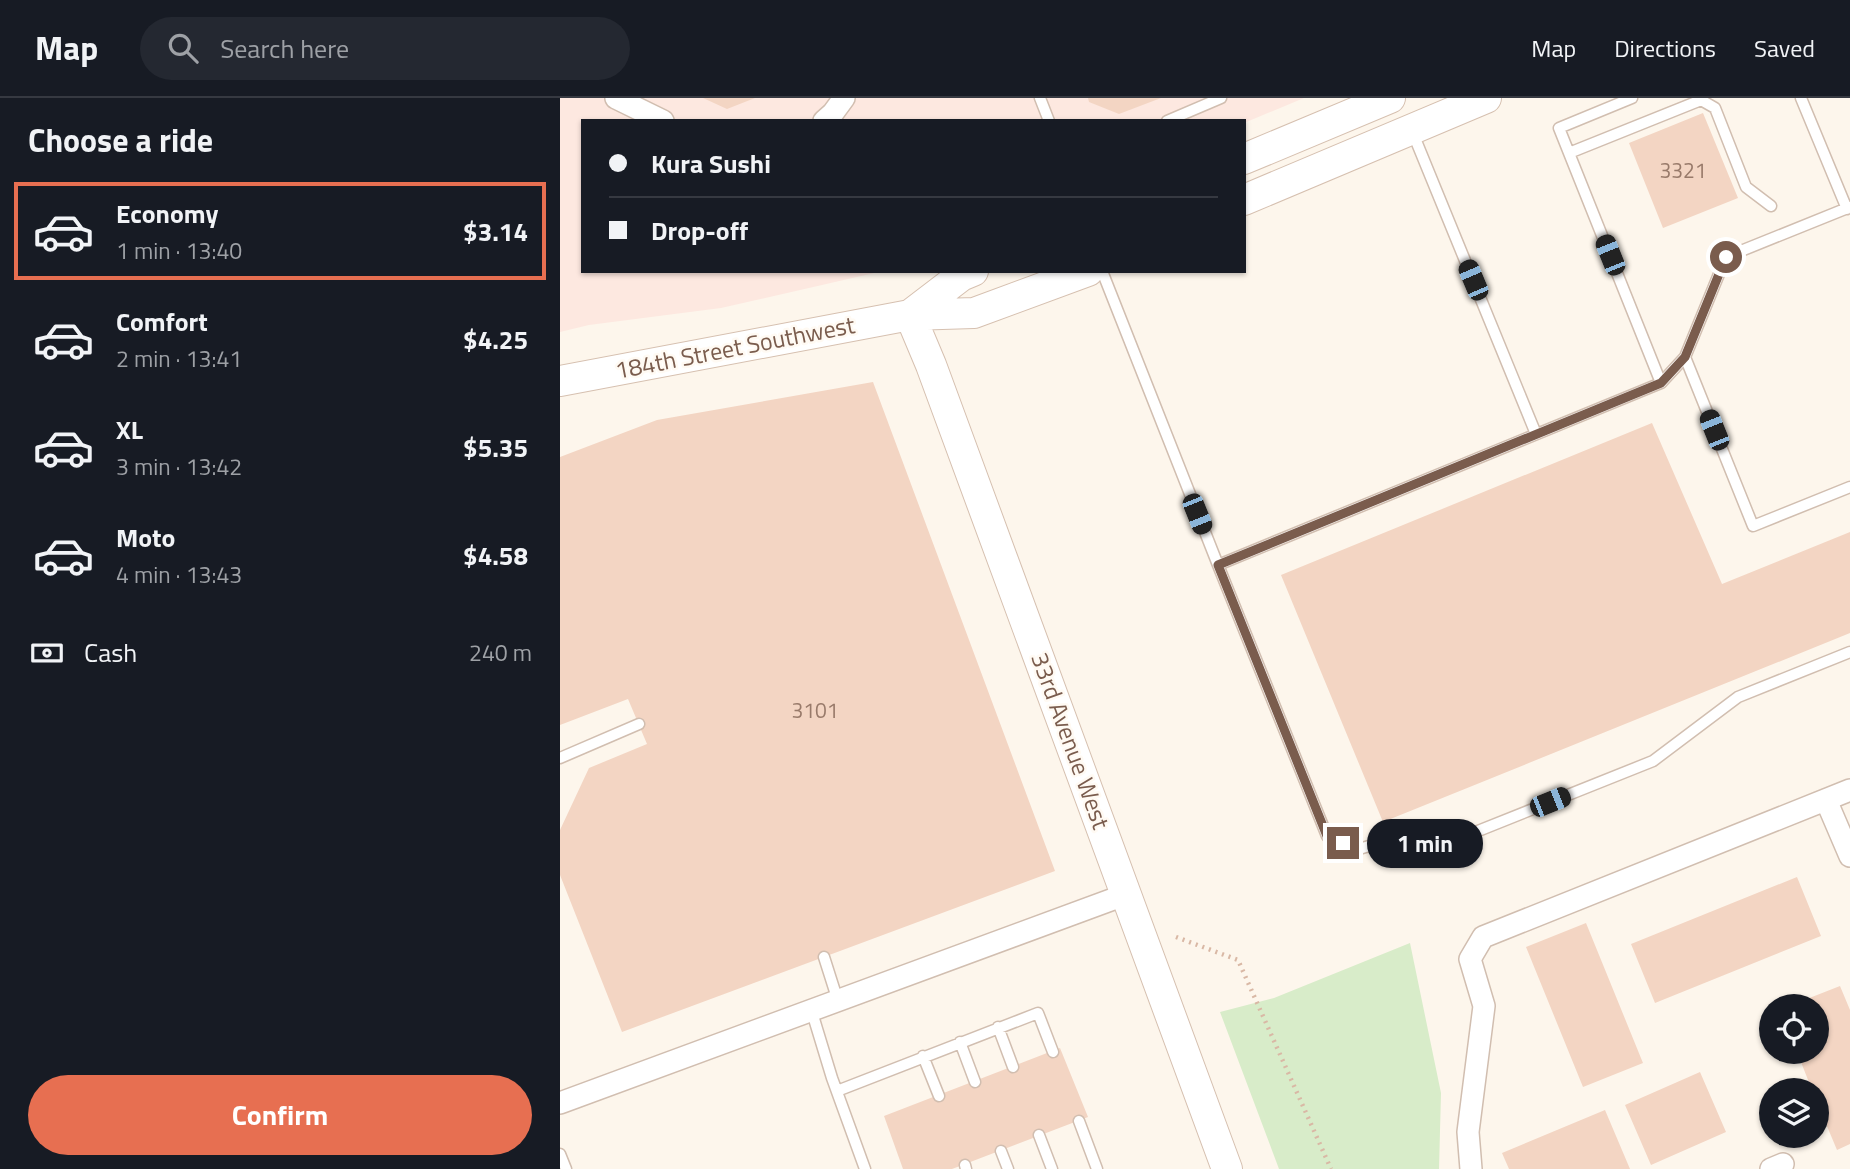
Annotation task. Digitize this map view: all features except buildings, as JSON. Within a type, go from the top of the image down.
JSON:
[{"type":"main road","points":[[1246,158],[1390,98]]},
{"type":"main road","points":[[1397,98],[1411,129]]},
{"type":"main road","points":[[1246,199],[1486,98]]},
{"type":"main road","name":"184th Street Southwest","points":[[910,315],[968,273]]},
{"type":"main road","name":"184th Street Southwest","points":[[560,381],[910,315],[974,313],[1083,273]]},
{"type":"main road","name":"33rd Avenue West","points":[[910,315],[931,365],[1227,1169]]},
{"type":"street","points":[[616,98],[659,119]]},
{"type":"street","points":[[826,119],[844,98]]},
{"type":"street","points":[[1471,1169],[1468,1132],[1484,1006],[1469,959],[1483,937],[1850,790]]},
{"type":"street","points":[[1826,800],[1850,856]]},
{"type":"street","points":[[560,1103],[1127,894]]},
{"type":"lane","points":[[1040,98],[1048,119]]},
{"type":"lane","points":[[1172,119],[1221,98]]},
{"type":"lane","points":[[1632,98],[1559,128],[1661,383]]},
{"type":"lane","points":[[1218,565],[1661,383],[1685,357],[1726,257],[1848,208],[1801,98]]},
{"type":"lane","points":[[1569,153],[1701,100],[1715,108],[1746,187],[1771,206]]},
{"type":"lane","points":[[1411,129],[1536,434]]},
{"type":"lane","points":[[1103,273],[1327,836],[1359,849],[1429,828],[1473,833],[1653,761],[1738,697],[1850,652]]},
{"type":"lane","points":[[1685,357],[1753,526],[1850,487]]},
{"type":"lane","points":[[560,758],[639,724]]},
{"type":"lane","points":[[824,957],[838,1001]]},
{"type":"lane","points":[[811,1009],[864,1169]]},
{"type":"lane","points":[[837,1091],[1038,1013],[1052,1052]]},
{"type":"lane","points":[[998,1027],[1013,1067]]},
{"type":"lane","points":[[960,1042],[975,1082]]},
{"type":"lane","points":[[923,1056],[939,1096]]},
{"type":"lane","points":[[1079,1121],[1097,1169]]},
{"type":"lane","points":[[1039,1135],[1052,1169]]},
{"type":"lane","points":[[1001,1151],[1008,1169]]},
{"type":"lane","points":[[560,1154],[566,1169]]},
{"type":"path","points":[[1176,937],[1238,960],[1331,1169]]},
{"type":"shaded area","points":[[560,98],[1304,98],[1246,122],[1246,119],[581,119],[581,273],[874,273],[721,308],[589,325],[560,332]]},
{"type":"green space","points":[[1410,943],[1441,1093],[1439,1169],[1279,1169],[1220,1012],[1274,998]]},
{"type":"route","points":[[1343,843],[1327,836],[1218,565],[1661,383],[1685,357],[1726,257]]}]
